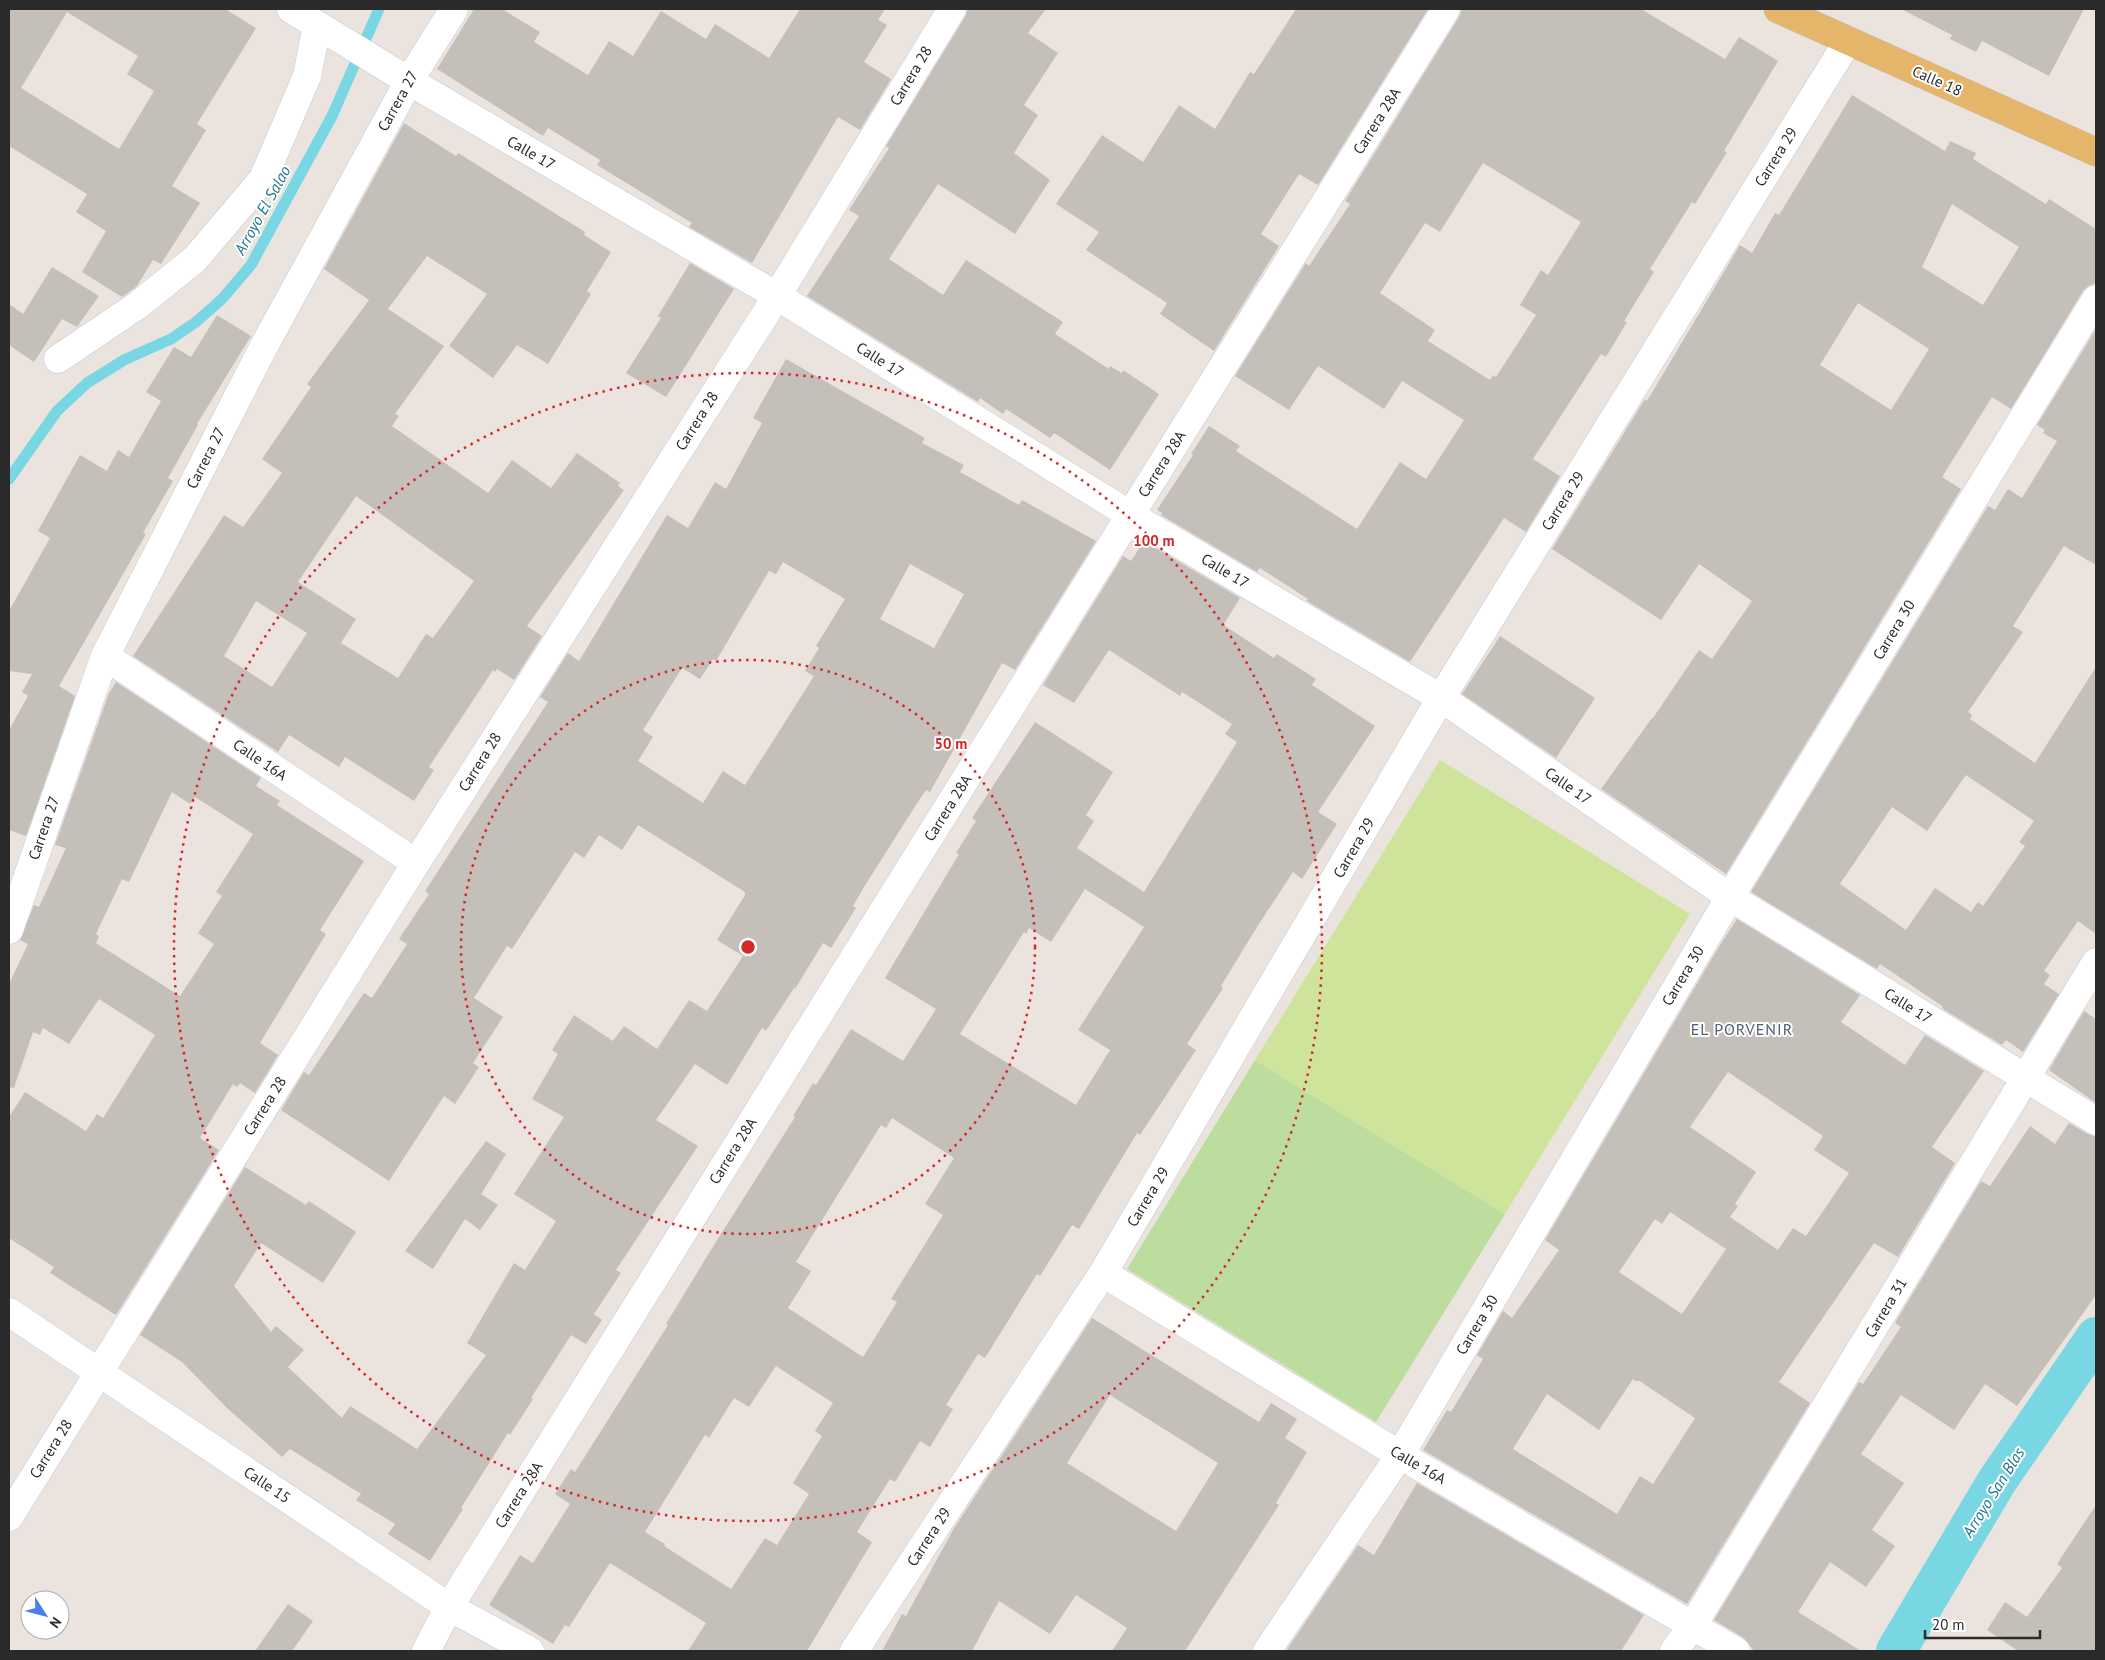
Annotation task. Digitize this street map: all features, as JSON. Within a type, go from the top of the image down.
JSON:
[{"type":"main road","name":"Calle 18","points":[[1778,9],[2096,150]]},
{"type":"street","name":"Calle 17","points":[[290,9],[408,81],[777,296],[1130,515],[1441,698],[1730,897],[2096,1121]]},
{"type":"street","name":"Carrera 27","points":[[9,930],[104,656],[264,346],[408,81],[454,9]]},
{"type":"street","name":"Carrera 28","points":[[9,1516],[416,863],[777,296],[952,9]]},
{"type":"street","name":"Carrera 28A","points":[[426,1651],[449,1607],[1446,9]]},
{"type":"street","points":[[58,359],[138,305],[195,259],[263,179],[307,76],[317,26]]},
{"type":"street","name":"Carrera 29","points":[[854,1651],[1104,1272],[1441,698],[1848,41]]},
{"type":"street","name":"Carrera 30","points":[[1267,1651],[1400,1455],[1730,897],[2096,299]]},
{"type":"street","name":"Calle 16A","points":[[104,656],[416,863]]},
{"type":"street","name":"Carrera 31","points":[[1674,1651],[1693,1625],[2096,962]]},
{"type":"street","name":"Calle 16A","points":[[1104,1272],[1400,1455],[1736,1651]]},
{"type":"street","name":"Calle 15","points":[[9,1312],[449,1607],[530,1651]]},
{"type":"green space","points":[[1440,760],[1690,914],[1505,1214],[1255,1060]]},
{"type":"green space","points":[[1255,1060],[1505,1214],[1376,1422],[1127,1269]]},
{"type":"building","points":[[9,9],[225,9],[256,28],[197,124],[206,130],[172,186],[200,203],[161,264],[153,260],[137,286],[122,297],[82,272],[106,231],[76,212],[87,194],[9,146]],"holes":[[[67,12],[138,56],[127,74],[154,91],[119,149],[21,88]]]},
{"type":"building","points":[[474,9],[502,9],[540,32],[534,42],[588,75],[609,41],[633,56],[661,11],[706,39],[715,24],[769,58],[800,9],[885,9],[878,20],[887,25],[864,62],[891,79],[860,130],[838,117],[752,263],[689,227],[692,223],[597,165],[600,160],[548,128],[543,136],[437,69]]},
{"type":"building","points":[[968,9],[1046,9],[1028,33],[1058,53],[1024,105],[1038,115],[1014,153],[1050,180],[1015,234],[938,184],[889,259],[943,295],[966,260],[1063,322],[1055,334],[1109,369],[1110,366],[1122,373],[1123,370],[1159,394],[1110,470],[1054,433],[1050,438],[1006,409],[1003,414],[980,398],[978,402],[807,296],[859,216],[849,210],[889,148],[886,146],[965,17]]},
{"type":"building","points":[[1296,9],[1428,9],[1318,185],[1299,174],[1261,234],[1279,246],[1214,351],[1160,314],[1167,303],[1086,250],[1099,232],[1056,204],[1102,135],[1143,162],[1179,105],[1215,129],[1250,72],[1254,74]]},
{"type":"building","points":[[1462,9],[1641,9],[1725,59],[1739,37],[1778,61],[1724,151],[1727,152],[1695,204],[1692,202],[1650,269],[1654,272],[1624,321],[1627,322],[1606,357],[1601,354],[1533,459],[1560,476],[1526,532],[1504,518],[1410,662],[1307,601],[1308,599],[1260,568],[1257,572],[1161,515],[1162,513],[1157,510],[1193,455],[1191,454],[1209,426],[1240,446],[1236,451],[1357,529],[1400,462],[1426,479],[1464,420],[1402,381],[1384,409],[1318,366],[1289,410],[1235,376],[1306,263],[1309,266],[1350,204],[1345,201],[1459,17]],"holes":[[[1483,163],[1581,222],[1548,275],[1541,270],[1520,305],[1536,315],[1496,377],[1493,375],[1490,380],[1428,341],[1435,330],[1380,293],[1425,223],[1440,232]]]},
{"type":"building","points":[[1901,9],[2084,9],[2049,76],[1982,41],[1976,52],[1950,39],[1952,35]]},
{"type":"building","points":[[1852,95],[1945,151],[1950,141],[1976,153],[1973,159],[2046,204],[2049,199],[2096,229],[2096,283],[2088,286],[2083,291],[2011,409],[1992,397],[1942,477],[1961,489],[1726,874],[1601,789],[1653,718],[1699,650],[1712,659],[1752,601],[1699,564],[1661,620],[1552,549],[1645,399],[1647,401],[1740,245],[1752,253],[1775,213],[1779,215]],"holes":[[[1952,204],[2019,247],[1983,305],[1922,267]],[[1858,303],[1929,349],[1891,410],[1820,365]]]},
{"type":"building","points":[[404,123],[456,156],[458,153],[585,232],[584,235],[611,252],[587,291],[591,294],[548,364],[517,345],[493,378],[449,346],[487,294],[427,256],[388,309],[444,346],[395,414],[399,416],[392,426],[488,493],[512,460],[551,488],[577,453],[620,483],[618,486],[624,490],[527,626],[542,636],[514,680],[497,669],[495,672],[493,670],[429,767],[434,770],[414,801],[345,757],[339,767],[289,735],[278,752],[133,656],[224,515],[243,527],[282,473],[262,459],[311,387],[307,384],[369,300],[324,269]],"holes":[[[356,496],[474,581],[433,638],[426,634],[398,678],[341,643],[356,619],[298,582]],[[256,601],[307,633],[272,687],[224,656]]]},
{"type":"building","points":[[690,263],[734,289],[666,397],[626,373],[661,318],[658,316]]},
{"type":"building","points":[[52,267],[99,296],[77,327],[62,319],[34,362],[9,345],[9,304],[23,314]]},
{"type":"building","points":[[217,315],[251,336],[197,424],[168,478],[173,481],[143,533],[146,534],[59,686],[75,696],[26,836],[9,830],[9,730],[28,696],[22,692],[32,674],[9,671],[9,611],[50,538],[38,531],[80,455],[107,471],[118,450],[129,457],[161,401],[146,392],[174,347],[191,357]]},
{"type":"building","points":[[2096,329],[2096,565],[2064,546],[2013,626],[2023,632],[1968,712],[1972,715],[1970,719],[2035,763],[2096,667],[2096,934],[2078,921],[2044,971],[2050,975],[2044,984],[2059,994],[2023,1052],[2006,1040],[2002,1045],[1943,1009],[1942,1006],[1880,964],[1877,969],[1751,892],[1988,506],[1995,510],[2008,489],[2022,498],[2057,441],[2043,433],[2045,430],[2037,425]],"holes":[[[1966,775],[2034,821],[2019,842],[2025,846],[1983,906],[1978,902],[1971,912],[1935,888],[1906,930],[1840,884],[1892,807],[1927,831]]]},
{"type":"building","points":[[786,359],[925,438],[922,443],[964,465],[960,472],[1019,505],[1022,500],[1096,541],[1015,670],[1002,663],[930,792],[926,790],[916,805],[864,887],[853,906],[856,908],[831,948],[823,943],[795,989],[766,1031],[762,1028],[727,1085],[695,1064],[656,1120],[698,1146],[616,1270],[621,1273],[594,1314],[602,1320],[586,1344],[571,1335],[531,1398],[533,1399],[510,1435],[508,1433],[461,1508],[463,1509],[430,1561],[388,1534],[395,1524],[356,1500],[361,1494],[290,1449],[282,1457],[227,1408],[182,1362],[140,1335],[245,1167],[306,1205],[309,1201],[356,1232],[323,1283],[261,1243],[234,1286],[271,1332],[276,1326],[304,1350],[288,1367],[342,1418],[350,1406],[417,1449],[486,1355],[467,1343],[514,1263],[525,1270],[556,1221],[514,1194],[564,1117],[532,1099],[558,1054],[552,1050],[574,1015],[613,1041],[624,1026],[657,1049],[689,1000],[707,1011],[743,956],[717,940],[745,895],[745,892],[638,825],[622,850],[599,835],[584,858],[575,852],[512,949],[507,946],[474,998],[503,1017],[473,1063],[479,1067],[455,1104],[444,1096],[389,1181],[281,1110],[304,1072],[309,1075],[364,993],[372,998],[407,944],[399,939],[429,894],[425,891],[548,702],[540,697],[568,653],[579,661],[667,515],[688,528],[715,482],[726,489],[762,423],[753,418]],"holes":[[[783,562],[845,599],[816,646],[819,648],[805,671],[814,676],[745,785],[723,771],[703,803],[638,761],[653,737],[643,730],[682,668],[700,679],[713,659],[716,661],[769,571],[776,574]],[[910,564],[964,594],[934,648],[880,619]]]},
{"type":"building","points":[[1144,541],[1240,598],[1224,624],[1225,626],[1274,658],[1277,654],[1316,679],[1312,685],[1375,726],[1318,812],[1337,824],[1302,879],[1293,872],[1257,927],[1221,986],[1223,988],[1187,1044],[1196,1050],[1140,1135],[1137,1133],[1079,1229],[1072,1225],[1040,1276],[1037,1274],[985,1358],[978,1354],[946,1405],[953,1409],[930,1447],[920,1441],[895,1482],[890,1479],[857,1532],[872,1542],[807,1651],[688,1651],[706,1623],[610,1563],[569,1627],[565,1625],[553,1644],[489,1605],[520,1555],[533,1563],[570,1504],[555,1494],[571,1469],[575,1472],[668,1325],[666,1324],[795,1117],[793,1116],[813,1083],[816,1085],[851,1029],[903,1061],[936,1009],[885,978],[959,854],[956,853],[976,821],[972,818],[1035,722],[1113,772],[1086,815],[1094,821],[1077,848],[1144,892],[1237,742],[1225,734],[1232,724],[1182,692],[1180,696],[1109,650],[1074,703],[1043,685],[1123,556],[1131,561]],"holes":[[[1085,889],[1144,927],[1078,1030],[1110,1050],[1076,1105],[960,1034],[1024,932],[1026,934],[1029,928],[1051,942]],[[892,1118],[954,1158],[925,1204],[943,1215],[891,1299],[897,1302],[863,1357],[788,1308],[811,1271],[796,1262],[881,1125],[886,1128]],[[776,1366],[833,1403],[815,1431],[822,1436],[793,1483],[809,1494],[777,1545],[765,1538],[731,1589],[645,1532],[705,1435],[709,1438],[734,1398],[749,1407]]]},
{"type":"building","points":[[1500,636],[1595,698],[1556,758],[1462,694]]},
{"type":"building","points":[[116,682],[261,778],[256,786],[280,801],[277,805],[364,861],[320,930],[326,934],[260,1043],[278,1055],[255,1093],[240,1083],[237,1087],[233,1084],[200,1138],[219,1150],[116,1315],[50,1273],[54,1267],[9,1238],[9,1117],[25,1092],[86,1131],[97,1114],[103,1118],[155,1035],[99,999],[69,1044],[43,1028],[40,1035],[33,1032],[14,1088],[9,1087],[9,984],[28,944],[20,940],[34,905],[39,907],[66,848],[55,845],[109,693]],"holes":[[[172,792],[190,804],[195,797],[253,834],[216,892],[222,896],[198,933],[214,944],[180,996],[96,943],[99,936],[96,934],[122,879],[129,882]]]},
{"type":"building","points":[[1737,919],[1860,995],[1841,1022],[1905,1065],[1925,1035],[1984,1071],[1932,1147],[1955,1163],[1898,1257],[1874,1243],[1779,1382],[1810,1403],[1687,1604],[1423,1450],[1447,1410],[1451,1412],[1483,1359],[1477,1355],[1503,1311],[1512,1318],[1559,1250],[1545,1240]],"holes":[[[1728,1072],[1823,1136],[1814,1150],[1849,1173],[1806,1236],[1793,1228],[1778,1250],[1730,1217],[1738,1206],[1735,1204],[1756,1172],[1690,1127]],[[1670,1212],[1726,1249],[1682,1314],[1619,1272],[1655,1219],[1662,1224]],[[1633,1379],[1637,1382],[1638,1380],[1695,1418],[1653,1484],[1640,1476],[1617,1514],[1513,1449],[1547,1394],[1599,1430]]]},
{"type":"building","points":[[2084,1011],[2096,1019],[2096,1103],[2049,1070]]},
{"type":"building","points":[[2069,1123],[2096,1137],[2096,1295],[2017,1406],[1985,1384],[1954,1430],[1901,1395],[1861,1454],[1904,1483],[1872,1530],[1895,1546],[1866,1587],[1830,1562],[1798,1612],[1861,1651],[1754,1651],[1744,1638],[1714,1620],[1859,1382],[1863,1384],[1901,1327],[1895,1323],[1981,1181],[1990,1186],[2030,1126],[2055,1144]]},
{"type":"building","points":[[486,1141],[506,1154],[481,1194],[498,1205],[480,1230],[465,1219],[433,1269],[405,1251]]},
{"type":"building","points":[[1092,1318],[1259,1422],[1271,1403],[1297,1419],[1285,1438],[1307,1452],[1276,1503],[1279,1505],[1185,1651],[1112,1651],[1127,1628],[1076,1595],[1050,1634],[999,1601],[972,1651],[882,1651],[902,1614],[906,1616],[953,1530]],"holes":[[[1110,1395],[1218,1463],[1176,1531],[1067,1463]]]},
{"type":"building","points":[[1417,1483],[1644,1615],[1621,1651],[1286,1651],[1358,1545],[1374,1555]]},
{"type":"building","points":[[2096,1505],[2096,1651],[2018,1651],[1987,1630],[2005,1602],[2027,1617],[2062,1568],[2057,1564]]},
{"type":"building","points":[[288,1604],[313,1621],[292,1651],[255,1651]]},
{"type":"waterway","name":"Arroyo El Salao","points":[[9,479],[57,411],[87,383],[124,360],[171,339],[196,322],[222,299],[251,265],[332,116],[379,9]]},
{"type":"waterway","name":"Arroyo San Blas","points":[[1896,1651],[1997,1481],[2096,1337]]},
{"type":"district","name":"EL PORVENIR","points":[[1742,1029]]}]
